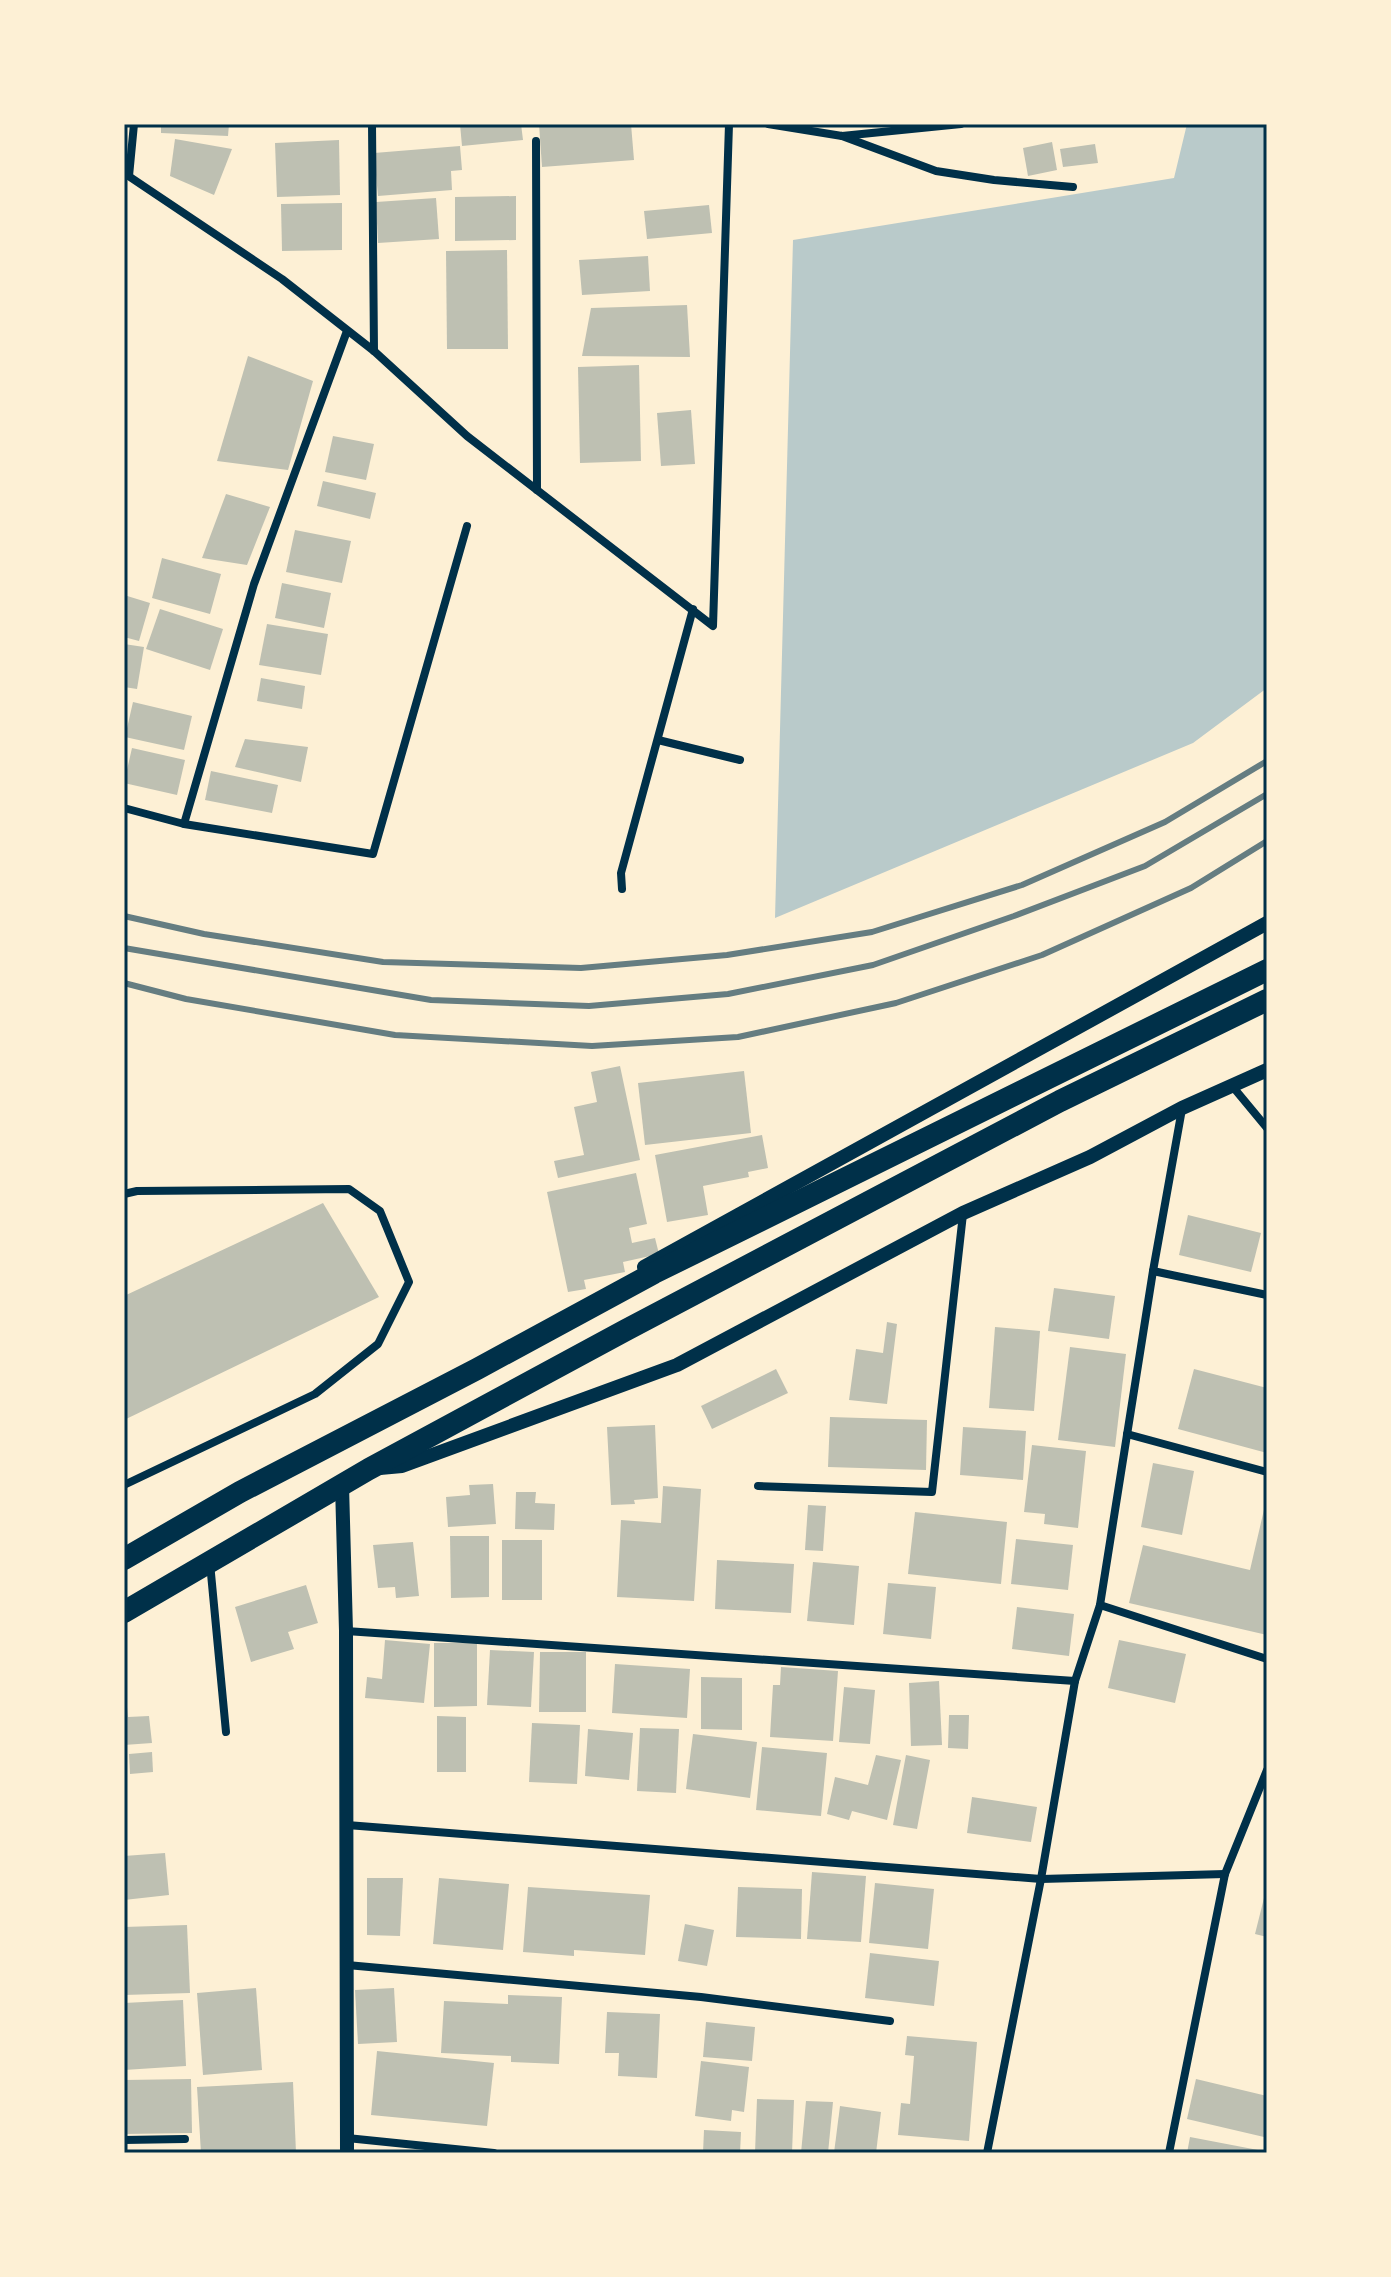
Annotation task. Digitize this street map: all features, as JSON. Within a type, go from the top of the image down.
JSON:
[{"type":"highway","points":[[124,1559],[240,1492],[654,1273],[1267,970]]},
{"type":"highway","points":[[124,1612],[369,1469],[1060,1101],[1267,1000]]},
{"type":"street","points":[[134,124],[126,174],[282,279],[374,351],[467,436],[713,626],[729,124]]},
{"type":"street","points":[[372,124],[374,351]]},
{"type":"street","points":[[768,124],[842,136],[936,171],[1073,187]]},
{"type":"street","points":[[842,136],[961,124]]},
{"type":"street","points":[[536,141],[537,490]]},
{"type":"street","points":[[184,824],[254,584],[347,331]]},
{"type":"street","points":[[124,808],[184,824],[373,854],[467,526]]},
{"type":"street","points":[[622,889],[621,873],[693,609]]},
{"type":"street","points":[[658,740],[740,760]]},
{"type":"street","points":[[345,1437],[391,1404],[1267,923]]},
{"type":"street","points":[[369,1469],[402,1466],[677,1365],[963,1213],[1090,1157],[1182,1108],[1267,1070]]},
{"type":"street","points":[[1233,1087],[1267,1128]]},
{"type":"street","points":[[987,2153],[1041,1879],[1075,1681],[1100,1605],[1182,1108]]},
{"type":"street","points":[[124,1194],[137,1191],[349,1189],[380,1211],[409,1282],[378,1344],[315,1394],[124,1485]]},
{"type":"street","points":[[758,1486],[932,1492],[963,1213]]},
{"type":"street","points":[[1153,1271],[1267,1295]]},
{"type":"street","points":[[1127,1434],[1267,1472]]},
{"type":"street","points":[[342,1485],[346,1631],[347,2145],[494,2153]]},
{"type":"street","points":[[210,1562],[226,1732]]},
{"type":"street","points":[[1100,1605],[1267,1659]]},
{"type":"street","points":[[346,1631],[1075,1681]]},
{"type":"street","points":[[1169,2153],[1225,1874],[1267,1770]]},
{"type":"street","points":[[347,1825],[1041,1879],[1225,1874]]},
{"type":"street","points":[[347,1965],[701,1997],[890,2021]]},
{"type":"street","points":[[124,2140],[185,2139]]},
{"type":"shaded area","points":[[1187,124],[1267,124],[1267,688],[1193,743],[775,918],[793,240],[1174,178]]},
{"type":"building","points":[[161,124],[229,124],[228,136],[161,133]]},
{"type":"building","points":[[460,124],[521,124],[523,140],[462,146]]},
{"type":"building","points":[[539,124],[631,124],[634,160],[542,167]]},
{"type":"building","points":[[175,139],[232,149],[214,195],[170,176]]},
{"type":"building","points":[[339,140],[340,195],[277,197],[275,143]]},
{"type":"building","points":[[1052,142],[1057,170],[1028,176],[1023,148]]},
{"type":"building","points":[[1095,144],[1098,163],[1063,167],[1060,149]]},
{"type":"building","points":[[460,146],[462,170],[451,171],[452,190],[378,196],[374,153]]},
{"type":"building","points":[[516,196],[516,240],[455,241],[455,197]]},
{"type":"building","points":[[436,198],[439,239],[378,243],[376,202]]},
{"type":"building","points":[[342,203],[342,250],[282,251],[281,204]]},
{"type":"building","points":[[709,205],[712,233],[647,239],[644,211]]},
{"type":"building","points":[[507,250],[508,349],[447,349],[446,251]]},
{"type":"building","points":[[648,256],[650,291],[582,295],[579,260]]},
{"type":"building","points":[[687,305],[690,357],[582,356],[591,308]]},
{"type":"building","points":[[248,356],[313,381],[288,470],[217,461]]},
{"type":"building","points":[[639,365],[641,461],[580,463],[578,367]]},
{"type":"building","points":[[691,410],[695,464],[661,466],[657,413]]},
{"type":"building","points":[[333,436],[374,444],[366,480],[325,472]]},
{"type":"building","points":[[323,481],[376,493],[370,519],[317,506]]},
{"type":"building","points":[[226,494],[270,507],[247,565],[202,558]]},
{"type":"building","points":[[295,530],[351,541],[342,583],[286,572]]},
{"type":"building","points":[[162,558],[221,574],[210,614],[152,598]]},
{"type":"building","points":[[282,583],[331,593],[324,628],[275,618]]},
{"type":"building","points":[[124,595],[150,603],[139,641],[124,637]]},
{"type":"building","points":[[160,609],[223,629],[210,670],[146,649]]},
{"type":"building","points":[[267,624],[328,634],[321,675],[259,665]]},
{"type":"building","points":[[124,644],[144,647],[137,689],[124,687]]},
{"type":"building","points":[[261,678],[305,686],[302,709],[257,701]]},
{"type":"building","points":[[133,702],[192,716],[184,750],[125,737]]},
{"type":"building","points":[[245,739],[308,747],[301,782],[235,767]]},
{"type":"building","points":[[132,748],[185,760],[177,795],[124,783]]},
{"type":"building","points":[[211,771],[278,785],[272,813],[205,800]]},
{"type":"building","points":[[620,1066],[640,1160],[558,1178],[554,1161],[584,1155],[574,1107],[597,1102],[591,1072]]},
{"type":"building","points":[[744,1071],[751,1133],[645,1145],[638,1083]]},
{"type":"building","points":[[762,1135],[768,1168],[748,1172],[749,1177],[703,1186],[708,1215],[667,1222],[655,1155]]},
{"type":"building","points":[[636,1173],[647,1224],[629,1228],[632,1243],[655,1238],[659,1254],[623,1262],[625,1272],[584,1280],[586,1289],[568,1292],[547,1192]]},
{"type":"building","points":[[323,1203],[379,1297],[124,1420],[124,1296]]},
{"type":"building","points":[[1188,1215],[1261,1233],[1251,1272],[1179,1255]]},
{"type":"building","points":[[1054,1288],[1115,1296],[1109,1339],[1048,1331]]},
{"type":"building","points":[[887,1322],[897,1324],[887,1404],[849,1400],[856,1349],[883,1353]]},
{"type":"building","points":[[995,1327],[1040,1331],[1034,1411],[989,1408]]},
{"type":"building","points":[[1070,1347],[1126,1354],[1115,1447],[1058,1440]]},
{"type":"building","points":[[776,1369],[788,1393],[712,1429],[701,1406]]},
{"type":"building","points":[[1194,1369],[1267,1388],[1267,1453],[1178,1429]]},
{"type":"building","points":[[830,1417],[927,1420],[926,1470],[828,1467]]},
{"type":"building","points":[[655,1425],[658,1498],[634,1500],[635,1504],[611,1505],[607,1427]]},
{"type":"building","points":[[963,1427],[1026,1431],[1023,1480],[960,1475]]},
{"type":"building","points":[[1032,1445],[1086,1451],[1078,1528],[1044,1524],[1045,1514],[1024,1512]]},
{"type":"building","points":[[1153,1463],[1194,1471],[1182,1535],[1141,1527]]},
{"type":"building","points":[[493,1484],[496,1524],[448,1527],[446,1497],[470,1495],[469,1485]]},
{"type":"building","points":[[663,1486],[701,1489],[694,1601],[617,1597],[621,1520],[661,1523]]},
{"type":"building","points":[[516,1492],[536,1492],[535,1503],[555,1504],[554,1530],[515,1529]]},
{"type":"building","points":[[1266,1501],[1267,1635],[1129,1603],[1143,1545],[1250,1570]]},
{"type":"building","points":[[808,1505],[826,1506],[823,1551],[805,1550]]},
{"type":"building","points":[[915,1512],[1007,1522],[1001,1584],[908,1574]]},
{"type":"building","points":[[450,1536],[489,1536],[489,1597],[451,1598]]},
{"type":"building","points":[[1016,1539],[1073,1545],[1068,1590],[1011,1584]]},
{"type":"building","points":[[502,1540],[542,1540],[542,1600],[502,1600]]},
{"type":"building","points":[[413,1542],[419,1596],[396,1598],[395,1587],[378,1588],[373,1545]]},
{"type":"building","points":[[717,1560],[794,1564],[791,1613],[715,1609]]},
{"type":"building","points":[[813,1562],[859,1566],[854,1625],[807,1621]]},
{"type":"building","points":[[888,1583],[936,1587],[931,1639],[883,1634]]},
{"type":"building","points":[[306,1585],[318,1623],[288,1632],[294,1649],[251,1662],[235,1607]]},
{"type":"building","points":[[1017,1607],[1074,1614],[1069,1656],[1012,1649]]},
{"type":"building","points":[[385,1640],[430,1644],[424,1703],[365,1698],[367,1677],[382,1679]]},
{"type":"building","points":[[1119,1640],[1186,1654],[1175,1703],[1108,1688]]},
{"type":"building","points":[[434,1643],[477,1643],[477,1706],[434,1707]]},
{"type":"building","points":[[490,1650],[534,1652],[531,1707],[487,1705]]},
{"type":"building","points":[[540,1652],[586,1652],[586,1712],[539,1712]]},
{"type":"building","points":[[615,1664],[690,1669],[687,1718],[612,1713]]},
{"type":"building","points":[[781,1667],[838,1671],[833,1741],[770,1737],[773,1685],[780,1685]]},
{"type":"building","points":[[701,1677],[742,1678],[742,1730],[701,1729]]},
{"type":"building","points":[[939,1681],[942,1745],[911,1746],[909,1683]]},
{"type":"building","points":[[844,1687],[875,1690],[870,1744],[839,1742]]},
{"type":"building","points":[[124,1707],[127,1707],[128,1717],[149,1716],[152,1743],[124,1745]]},
{"type":"building","points":[[949,1715],[969,1715],[968,1749],[948,1748]]},
{"type":"building","points":[[437,1716],[466,1717],[466,1772],[437,1772]]},
{"type":"building","points":[[532,1723],[580,1725],[577,1784],[529,1782]]},
{"type":"building","points":[[640,1728],[679,1729],[676,1793],[637,1791]]},
{"type":"building","points":[[588,1729],[633,1733],[629,1780],[585,1776]]},
{"type":"building","points":[[693,1734],[757,1742],[750,1798],[686,1789]]},
{"type":"building","points":[[762,1747],[827,1753],[821,1816],[756,1810]]},
{"type":"building","points":[[152,1752],[153,1772],[130,1774],[129,1754]]},
{"type":"building","points":[[876,1755],[901,1760],[887,1820],[852,1811],[849,1820],[827,1814],[835,1777],[868,1785]]},
{"type":"building","points":[[906,1755],[930,1760],[917,1829],[893,1825]]},
{"type":"building","points":[[972,1797],[1037,1807],[1031,1842],[967,1833]]},
{"type":"building","points":[[165,1853],[169,1895],[124,1900],[124,1856]]},
{"type":"building","points":[[812,1872],[866,1876],[861,1942],[807,1939]]},
{"type":"building","points":[[367,1878],[403,1878],[400,1936],[367,1935]]},
{"type":"building","points":[[439,1878],[509,1884],[503,1950],[433,1944]]},
{"type":"building","points":[[875,1883],[934,1889],[928,1949],[869,1943]]},
{"type":"building","points":[[528,1887],[650,1895],[645,1955],[574,1950],[574,1956],[523,1952]]},
{"type":"building","points":[[738,1887],[802,1889],[801,1939],[736,1937]]},
{"type":"building","points":[[1267,1890],[1267,1937],[1255,1934]]},
{"type":"building","points":[[685,1924],[714,1930],[707,1966],[678,1961]]},
{"type":"building","points":[[187,1925],[190,1993],[124,1995],[124,1927]]},
{"type":"building","points":[[870,1953],[939,1961],[934,2006],[865,1998]]},
{"type":"building","points":[[256,1988],[262,2070],[203,2075],[197,1993]]},
{"type":"building","points":[[394,1988],[397,2042],[358,2044],[355,1990]]},
{"type":"building","points":[[508,1995],[562,1997],[559,2064],[511,2062],[511,2056],[441,2053],[444,2001],[508,2004]]},
{"type":"building","points":[[183,2000],[186,2066],[124,2070],[124,2003]]},
{"type":"building","points":[[607,2012],[660,2014],[657,2078],[618,2076],[619,2053],[605,2053]]},
{"type":"building","points":[[706,2022],[755,2027],[752,2061],[703,2057]]},
{"type":"building","points":[[907,2036],[977,2042],[969,2141],[898,2135],[901,2103],[910,2104],[914,2056],[905,2055]]},
{"type":"building","points":[[377,2051],[494,2063],[487,2126],[371,2115]]},
{"type":"building","points":[[701,2061],[749,2067],[744,2112],[732,2110],[731,2121],[695,2116]]},
{"type":"building","points":[[191,2079],[192,2133],[124,2134],[124,2080]]},
{"type":"building","points":[[1196,2079],[1267,2096],[1264,2137],[1187,2119]]},
{"type":"building","points":[[293,2082],[296,2153],[201,2153],[197,2087]]},
{"type":"building","points":[[757,2099],[794,2100],[792,2153],[755,2153]]},
{"type":"building","points":[[806,2101],[833,2102],[828,2153],[801,2153]]},
{"type":"building","points":[[840,2106],[881,2112],[876,2153],[834,2153]]},
{"type":"building","points":[[704,2130],[741,2132],[740,2153],[703,2153]]},
{"type":"building","points":[[1190,2137],[1258,2150],[1257,2153],[1187,2153]]},
{"type":"railway","points":[[124,916],[204,934],[383,962],[581,968],[727,955],[872,932],[1022,885],[1165,822],[1267,761]]},
{"type":"railway","points":[[124,948],[431,1000],[589,1006],[728,994],[873,965],[1014,916],[1145,866],[1267,794]]},
{"type":"railway","points":[[124,983],[186,999],[395,1035],[592,1046],[738,1037],[896,1003],[1042,955],[1191,888],[1267,841]]}]
